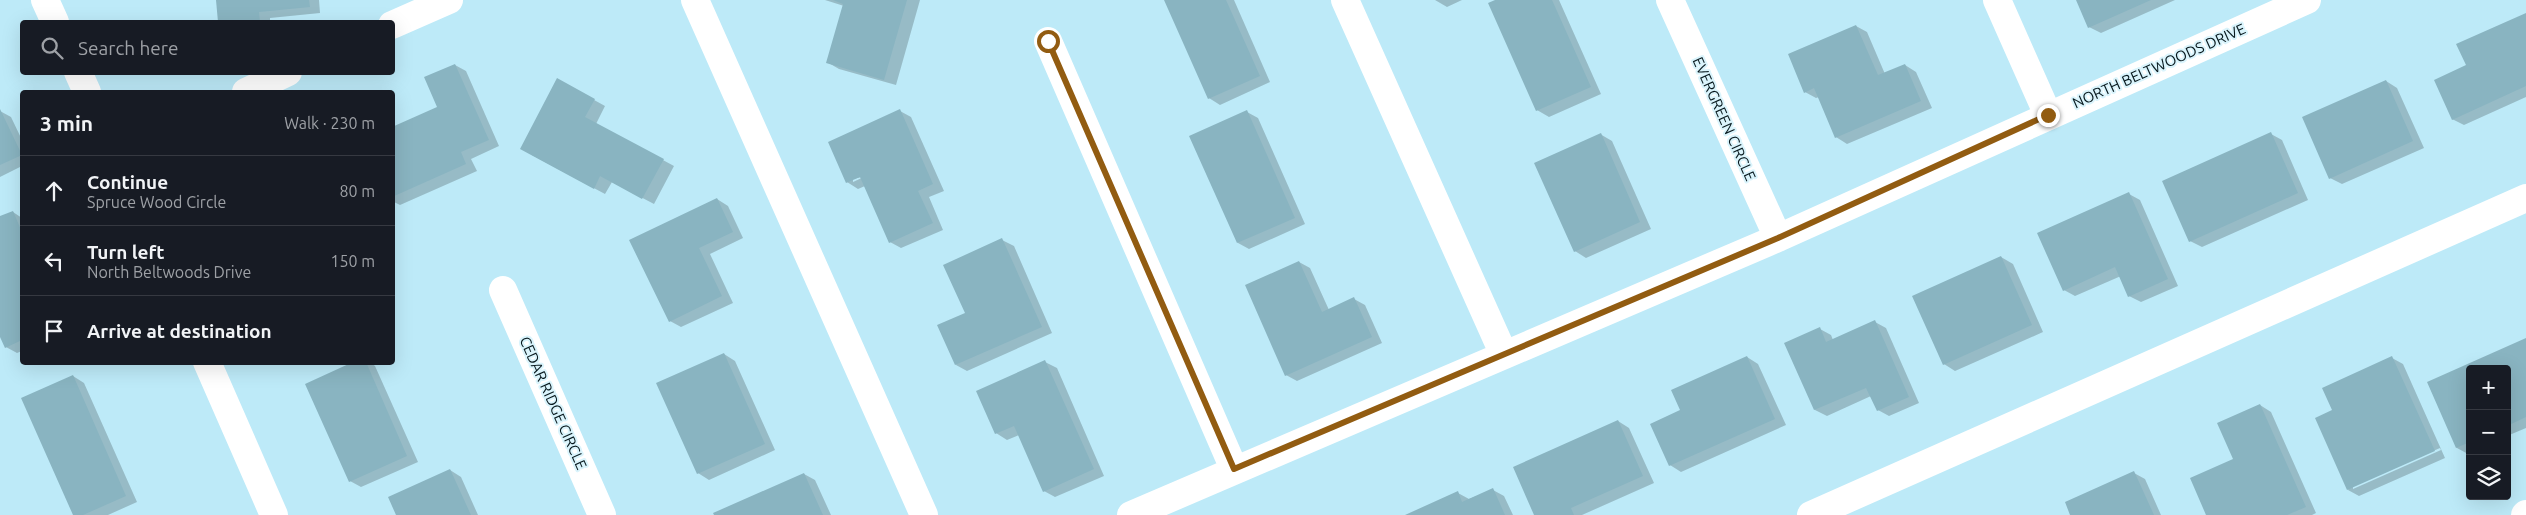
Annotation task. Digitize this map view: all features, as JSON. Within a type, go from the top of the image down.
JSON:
[{"type":"street","points":[[45,0],[54,20]]},
{"type":"street","points":[[395,24],[449,0]]},
{"type":"street","points":[[695,0],[924,515]]},
{"type":"street","points":[[1344,0],[1504,356]]},
{"type":"street","name":"EVERGREEN CIRCLE","points":[[1670,0],[1778,238]]},
{"type":"street","points":[[1997,0],[2048,115]]},
{"type":"street","name":"NORTH BELTWOODS DRIVE","points":[[1131,515],[1234,469],[1504,356],[1778,238],[2295,2]]},
{"type":"street","points":[[1048,41],[1234,469]]},
{"type":"street","points":[[79,75],[85,90]]},
{"type":"street","points":[[250,90],[282,75]]},
{"type":"street","points":[[1811,515],[2526,198]]},
{"type":"street","name":"CEDAR RIDGE CIRCLE","points":[[503,290],[602,515]]},
{"type":"street","points":[[208,365],[274,515]]},
{"type":"building","points":[[216,0],[309,0],[310,7],[259,12],[260,20],[218,20]]},
{"type":"building","points":[[833,0],[907,0],[884,80],[826,63],[843,4]]},
{"type":"building","points":[[1164,0],[1226,0],[1260,76],[1208,99]]},
{"type":"building","points":[[1495,0],[1552,0],[1591,87],[1536,111],[1488,3]]},
{"type":"building","points":[[2076,0],[2151,0],[2088,28]]},
{"type":"building","points":[[2526,13],[2526,86],[2452,120],[2434,80],[2466,65],[2456,44]]},
{"type":"building","points":[[1856,25],[1878,75],[1905,64],[1921,101],[1835,138],[1814,88],[1804,93],[1788,54]]},
{"type":"building","points":[[455,64],[489,140],[461,152],[466,164],[395,196],[395,126],[437,107],[424,77]]},
{"type":"building","points":[[557,78],[595,99],[585,117],[664,159],[642,199],[600,176],[594,189],[520,149]]},
{"type":"building","points":[[2386,80],[2413,141],[2329,179],[2302,117]]},
{"type":"building","points":[[0,109],[20,151],[20,156],[0,165]]},
{"type":"building","points":[[900,109],[933,184],[918,191],[933,223],[889,243],[860,177],[846,183],[828,142]]},
{"type":"building","points":[[1247,110],[1295,218],[1237,243],[1189,136]]},
{"type":"building","points":[[2271,132],[2298,193],[2189,242],[2162,181]]},
{"type":"building","points":[[1601,133],[1640,222],[1574,252],[1534,163]]},
{"type":"building","points":[[2129,192],[2168,279],[2128,297],[2115,267],[2063,291],[2037,233]]},
{"type":"building","points":[[717,198],[733,232],[699,248],[722,296],[669,322],[629,240]]},
{"type":"building","points":[[13,211],[20,227],[20,341],[5,348],[0,337],[0,216]]},
{"type":"building","points":[[1002,238],[1042,327],[955,365],[937,325],[965,313],[943,265]]},
{"type":"building","points":[[2001,256],[2032,325],[1943,365],[1912,296]]},
{"type":"building","points":[[1299,261],[1322,312],[1354,297],[1372,337],[1285,376],[1245,285]]},
{"type":"building","points":[[1875,320],[1909,397],[1877,411],[1866,388],[1814,410],[1784,343],[1820,327],[1826,342]]},
{"type":"building","points":[[2526,338],[2526,417],[2511,424],[2511,365],[2466,365],[2466,444],[2456,448],[2427,382]]},
{"type":"building","points":[[724,353],[765,444],[697,474],[656,383]]},
{"type":"building","points":[[1747,356],[1775,419],[1669,466],[1650,424],[1680,410],[1671,390]]},
{"type":"building","points":[[2392,356],[2435,451],[2347,490],[2315,418],[2332,410],[2322,388]]},
{"type":"building","points":[[1045,360],[1094,469],[1043,492],[1014,426],[995,434],[976,391]]},
{"type":"building","points":[[346,365],[367,365],[407,456],[349,482],[305,384]]},
{"type":"building","points":[[73,375],[126,496],[83,515],[73,515],[21,398]]},
{"type":"building","points":[[2260,404],[2306,507],[2287,515],[2206,515],[2190,478],[2233,459],[2217,423]]},
{"type":"building","points":[[1618,420],[1643,476],[1571,508],[1574,515],[1534,515],[1513,467]]},
{"type":"building","points":[[450,469],[471,515],[396,515],[388,497]]},
{"type":"building","points":[[2134,471],[2154,515],[2070,515],[2065,502]]},
{"type":"building","points":[[804,473],[823,515],[714,515],[713,513]]},
{"type":"building","points":[[1493,488],[1505,515],[1405,515],[1458,491],[1462,502]]},
{"type":"route","points":[[1048,41],[1234,469],[1504,356],[1778,238],[2048,115]]}]
